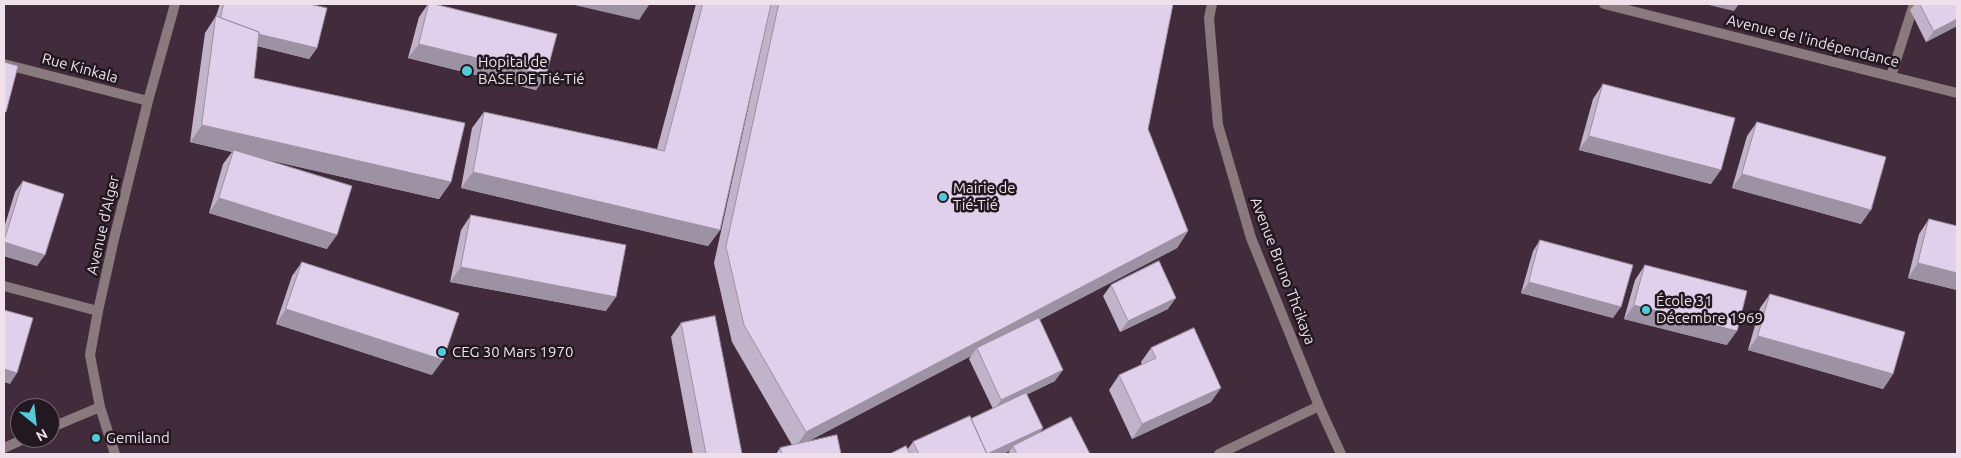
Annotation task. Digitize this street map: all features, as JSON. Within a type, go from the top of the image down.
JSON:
[{"type":"street","name":"Avenue d'Alger","points":[[115,454],[100,407],[90,355],[98,311],[148,101],[175,4]]},
{"type":"street","name":"Avenue Bruno Thcikaya","points":[[1212,4],[1209,18],[1218,125],[1251,238],[1319,406],[1341,454]]},
{"type":"street","name":"Avenue de l'indépendance","points":[[1604,4],[1957,93]]},
{"type":"street","points":[[1891,76],[1914,4]]},
{"type":"street","name":"Rue Kinkala","points":[[4,64],[148,101]]},
{"type":"street","points":[[4,286],[98,311]]},
{"type":"street","points":[[1220,454],[1319,406]]},
{"type":"street","points":[[60,424],[100,407]]},
{"type":"building","points":[[224,4],[309,4],[327,8],[317,48],[258,34],[259,32],[221,18]]},
{"type":"building","points":[[429,4],[557,34],[546,75],[419,44]]},
{"type":"building","points":[[703,4],[771,4],[720,230],[473,172],[484,112],[664,151]]},
{"type":"building","name":"Mairie de Tié-Tié","points":[[779,4],[1173,4],[1148,129],[1188,231],[806,432],[744,325],[726,247]]},
{"type":"building","points":[[1920,4],[1957,4],[1957,19],[1934,31]]},
{"type":"building","points":[[216,16],[259,32],[254,78],[465,123],[451,182],[202,125]]},
{"type":"building","points":[[4,62],[18,66],[6,112],[4,112]]},
{"type":"building","points":[[1603,84],[1735,118],[1721,170],[1589,136]]},
{"type":"building","points":[[1757,122],[1886,157],[1871,210],[1742,174]]},
{"type":"building","points":[[234,150],[352,186],[337,235],[219,198]]},
{"type":"building","points":[[23,181],[64,194],[45,255],[4,242]]},
{"type":"building","points":[[471,215],[626,245],[616,297],[461,267]]},
{"type":"building","points":[[1929,219],[1957,226],[1957,273],[1918,263]]},
{"type":"building","points":[[1540,240],[1633,265],[1621,307],[1529,282]]},
{"type":"building","points":[[1159,261],[1176,298],[1128,321],[1111,285]]},
{"type":"building","points":[[302,262],[459,313],[443,360],[286,309]]},
{"type":"building","points":[[1645,265],[1747,291],[1737,331],[1634,305]]},
{"type":"building","points":[[1770,294],[1905,332],[1893,374],[1758,336]]},
{"type":"building","points":[[4,310],[33,318],[17,373],[4,369]]},
{"type":"building","points":[[715,316],[742,454],[706,454],[681,323]]},
{"type":"building","points":[[1039,318],[1063,370],[1001,400],[977,348]]},
{"type":"building","points":[[1194,328],[1221,388],[1142,424],[1119,375],[1156,358],[1151,348]]},
{"type":"building","points":[[1026,393],[1043,428],[987,454],[971,419]]},
{"type":"building","points":[[970,416],[987,454],[919,454],[913,442]]},
{"type":"building","points":[[1071,417],[1090,454],[1017,454],[1013,446]]},
{"type":"building","points":[[837,435],[841,454],[782,454],[780,448]]},
{"type":"building","points":[[906,446],[910,454],[890,454]]},
{"type":"place","name":"Hopital de BASE DE Tié-Tié","points":[[467,71]]},
{"type":"place","name":"Mairie de Tié-Tié","points":[[943,197]]},
{"type":"place","name":"École 31 Décembre 1969","points":[[1646,310]]},
{"type":"place","name":"CEG 30 Mars 1970","points":[[442,352]]},
{"type":"place","name":"Gemiland","points":[[96,438]]}]
